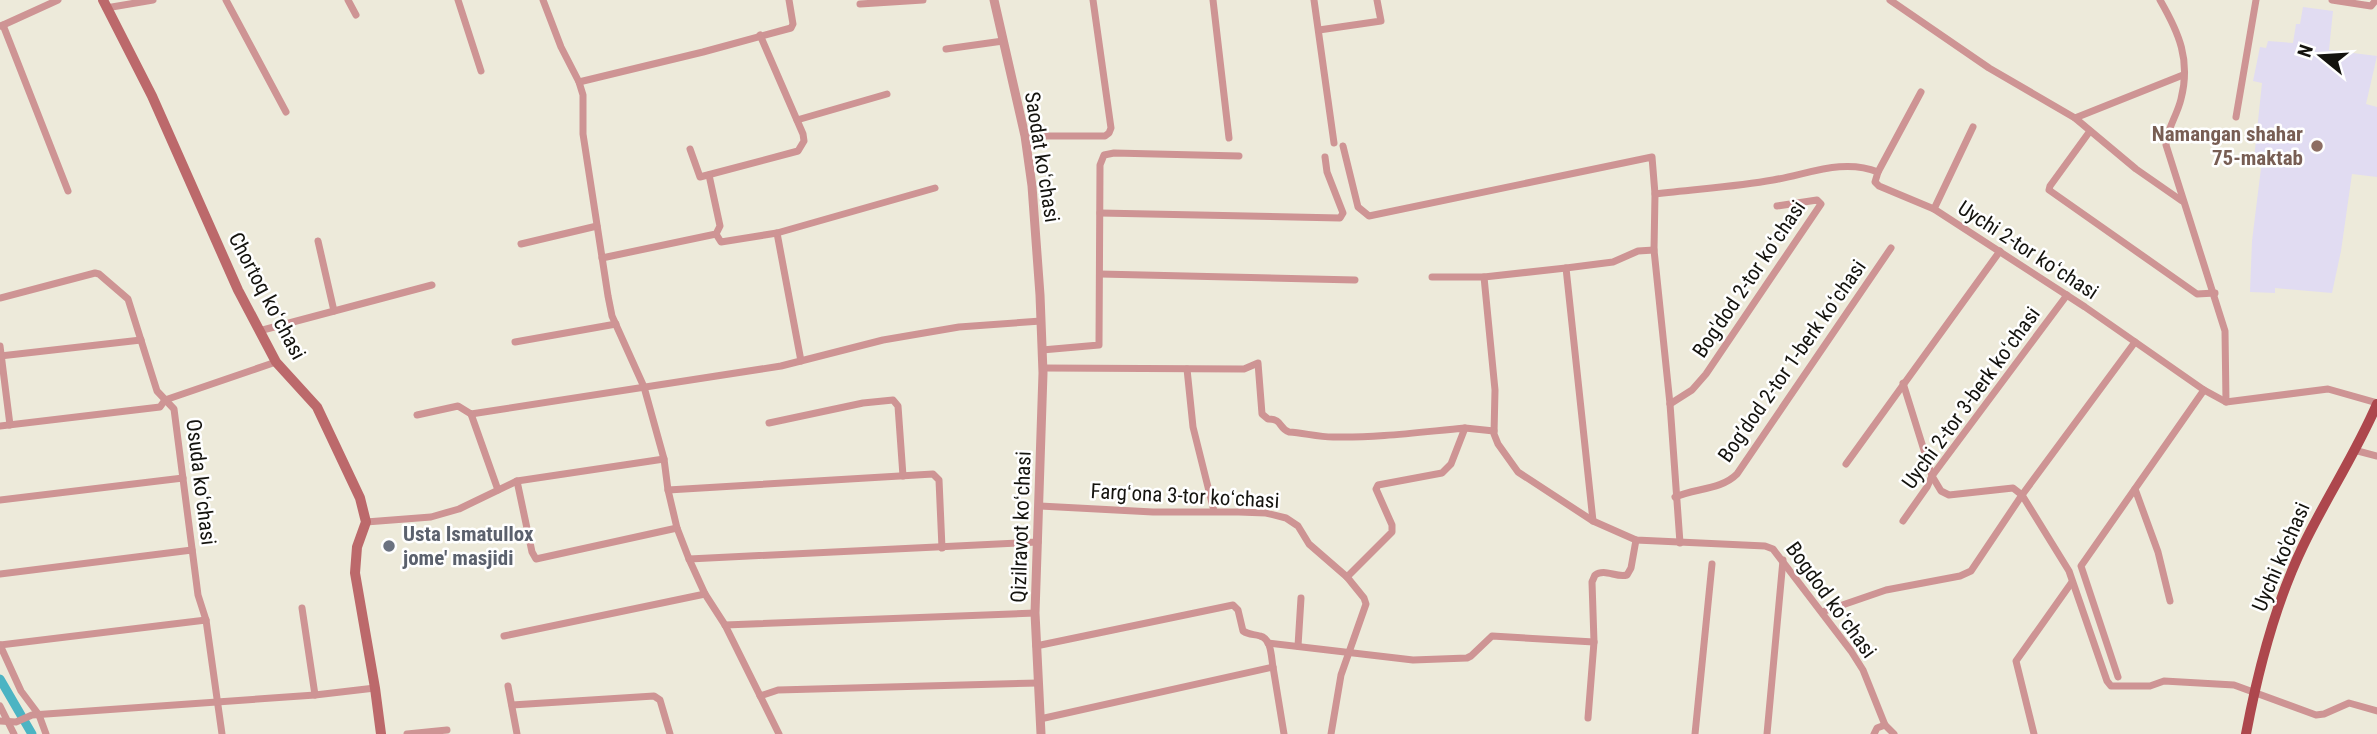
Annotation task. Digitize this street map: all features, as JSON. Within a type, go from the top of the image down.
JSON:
[{"type":"main road","name":"Chortoq koʻchasi","points":[[105,4],[152,96],[238,290],[276,362],[317,407],[360,498],[366,522]]},
{"type":"main road","name":"Uychi ko'chasi","points":[[2246,734],[2254,693],[2289,577],[2319,513],[2377,403]]},
{"type":"main road","points":[[366,522],[357,547],[355,573],[381,734]]},
{"type":"street","points":[[58,0],[2,25],[68,191]]},
{"type":"street","points":[[105,4],[153,0]]},
{"type":"street","points":[[226,0],[286,112]]},
{"type":"street","points":[[348,0],[356,15]]},
{"type":"street","points":[[458,0],[481,71]]},
{"type":"street","points":[[543,0],[561,47],[579,82],[584,106],[583,134],[608,296],[616,324],[644,387],[664,459],[677,528],[705,594],[725,625],[779,734]]},
{"type":"street","points":[[579,82],[792,27],[789,0]]},
{"type":"street","points":[[860,5],[923,0]]},
{"type":"street","name":"Saodat koʻchasi","points":[[994,0],[1025,136],[1032,186],[1041,321]]},
{"type":"street","points":[[1025,136],[1109,134],[1111,128],[1093,0]]},
{"type":"street","points":[[1213,0],[1229,138]]},
{"type":"street","points":[[1314,0],[1334,143]]},
{"type":"street","points":[[1319,30],[1381,20],[1377,0]]},
{"type":"street","points":[[1890,0],[1989,68],[2076,118],[2136,169],[2183,201]]},
{"type":"street","points":[[2160,0],[2176,28],[2182,46],[2181,99],[2167,134],[2166,145],[2225,331],[2226,402],[2328,389],[2377,403]]},
{"type":"street","points":[[2235,117],[2256,0]]},
{"type":"street","points":[[2332,0],[2371,6],[2375,0]]},
{"type":"street","points":[[690,149],[698,177],[798,151],[804,141],[760,35]]},
{"type":"street","points":[[946,49],[1003,41]]},
{"type":"street","points":[[2076,118],[2183,75]]},
{"type":"street","points":[[1656,194],[1772,181],[1830,167],[1861,166],[1878,172],[1921,92]]},
{"type":"street","points":[[797,120],[887,94]]},
{"type":"street","points":[[1934,209],[1973,127]]},
{"type":"street","points":[[2090,131],[2049,190],[2197,294],[2215,293]]},
{"type":"street","name":"Bog'dod 2-tor koʻchasi","points":[[1343,146],[1358,206],[1369,216],[1652,158],[1656,194],[1654,250],[1670,404],[1680,543]]},
{"type":"street","points":[[1042,350],[1099,345],[1101,159],[1108,153],[1239,156]]},
{"type":"street","points":[[1100,213],[1340,218],[1343,213],[1327,172],[1325,157]]},
{"type":"street","name":"Uychi 2-tor koʻchasi","points":[[1878,172],[1875,182],[1879,186],[1934,209],[2067,295],[2204,390],[2226,402]]},
{"type":"street","points":[[709,175],[720,226],[716,234]]},
{"type":"street","points":[[716,234],[721,242],[777,233],[935,188]]},
{"type":"street","name":"Bog'dod 2-tor koʻchasi","points":[[1670,404],[1692,390],[1706,374],[1821,204],[1817,200],[1777,206]]},
{"type":"street","points":[[521,244],[597,226]]},
{"type":"street","points":[[777,233],[801,361]]},
{"type":"street","points":[[602,258],[716,234]]},
{"type":"street","points":[[318,241],[334,311]]},
{"type":"street","name":"Bogʼdod 2-tor 1-berk koʻchasi","points":[[1675,497],[1688,491],[1724,484],[1737,474],[1891,248]]},
{"type":"street","points":[[1432,277],[1484,277],[1566,268],[1613,262],[1638,251],[1654,250]]},
{"type":"street","points":[[1846,464],[2000,251]]},
{"type":"street","points":[[1566,268],[1592,521]]},
{"type":"street","name":"Osuda koʻchasi","points":[[0,298],[97,273],[128,299],[157,391],[174,410],[198,595],[206,620],[222,734]]},
{"type":"street","points":[[1100,274],[1355,280]]},
{"type":"street","points":[[1043,368],[1244,369],[1258,363],[1264,417],[1275,419],[1289,432],[1329,437],[1378,437],[1465,428],[1494,431],[1495,390],[1484,277]]},
{"type":"street","points":[[259,331],[432,285]]},
{"type":"street","name":"Uychi 2-tor 3-berk koʻchasi","points":[[1903,521],[1933,476],[2067,295]]},
{"type":"street","points":[[471,414],[801,361],[883,340],[960,327],[1041,321]]},
{"type":"street","name":"Qizilravot koʻchasi","points":[[1041,321],[1043,368],[1035,613],[1041,734]]},
{"type":"street","points":[[514,342],[616,324]]},
{"type":"street","points":[[1,356],[141,340]]},
{"type":"street","points":[[1822,612],[1886,590],[1967,574],[2135,342]]},
{"type":"street","points":[[0,346],[10,425]]},
{"type":"street","points":[[0,426],[160,407],[165,400],[276,362]]},
{"type":"street","points":[[1187,369],[1193,427],[1214,511]]},
{"type":"street","points":[[1903,383],[1933,476],[1941,491],[1949,495],[2013,488],[2022,495],[2069,571],[2111,686],[2150,686],[2164,681],[2208,682],[2234,685],[2316,715],[2348,703],[2377,711]]},
{"type":"street","points":[[2118,677],[2081,566],[2204,390]]},
{"type":"street","points":[[769,423],[863,403],[893,400],[898,406],[903,476]]},
{"type":"street","points":[[417,415],[458,406],[471,414],[498,490]]},
{"type":"street","points":[[1347,577],[1392,532],[1392,525],[1377,491],[1377,485],[1442,473],[1451,464],[1465,428]]},
{"type":"street","name":"Bogdod koʻchasi","points":[[1494,431],[1497,444],[1518,471],[1592,521],[1636,540],[1765,546],[1777,552],[1863,670],[1885,725],[1894,734]]},
{"type":"street","points":[[2354,450],[2377,456]]},
{"type":"street","points":[[366,522],[445,514],[485,498],[517,481],[664,459]]},
{"type":"street","points":[[668,490],[933,474],[938,477],[942,548]]},
{"type":"street","points":[[0,500],[183,478]]},
{"type":"street","points":[[517,481],[532,552],[536,559],[677,528]]},
{"type":"street","points":[[2135,489],[2158,552],[2170,601]]},
{"type":"street","name":"Fargʻona 3-tor koʻchasi","points":[[1040,506],[1153,512],[1266,513],[1290,519],[1310,544],[1347,577],[1364,598],[1366,604],[1348,652]]},
{"type":"street","points":[[1588,718],[1594,642],[1592,582],[1595,575],[1604,572],[1628,575],[1636,540]]},
{"type":"street","points":[[689,559],[1038,542]]},
{"type":"street","points":[[0,574],[192,550]]},
{"type":"street","points":[[1767,734],[1783,560]]},
{"type":"street","points":[[1695,734],[1712,564]]},
{"type":"street","points":[[2034,734],[2016,661],[2072,582]]},
{"type":"street","points":[[504,636],[705,594]]},
{"type":"street","points":[[1298,646],[1301,598]]},
{"type":"street","points":[[1036,646],[1227,605],[1233,606],[1238,610],[1243,631],[1262,636],[1268,643],[1283,734]]},
{"type":"street","points":[[302,608],[315,695]]},
{"type":"street","points":[[725,625],[1035,613]]},
{"type":"street","points":[[46,734],[21,691],[0,645],[206,620]]},
{"type":"street","points":[[1268,643],[1413,660],[1471,656],[1492,636],[1594,642]]},
{"type":"street","points":[[1331,734],[1335,698],[1348,652]]},
{"type":"street","points":[[1040,719],[1273,667]]},
{"type":"street","points":[[760,696],[778,690],[1038,683]]},
{"type":"street","points":[[508,686],[517,734]]},
{"type":"street","points":[[0,721],[13,722],[36,715],[315,695],[375,688]]},
{"type":"street","points":[[512,705],[654,696],[660,700],[670,734]]},
{"type":"street","points":[[0,706],[13,722],[14,734]]},
{"type":"street","points":[[1874,734],[1885,725]]},
{"type":"street","points":[[408,734],[447,730]]},
{"type":"shaded area","name":"Namangan shahar 75-maktab","points":[[2303,7],[2333,11],[2329,50],[2377,56],[2366,104],[2377,107],[2377,177],[2352,174],[2332,293],[2275,288],[2275,293],[2250,292],[2252,241],[2262,160],[2254,159],[2262,83],[2253,81],[2260,47],[2266,48],[2268,41],[2293,43],[2296,24],[2300,24]]},
{"type":"waterway","points":[[0,679],[32,734]]},
{"type":"place","name":"Namangan shahar 75-maktab","points":[[2317,146]]},
{"type":"place","name":"Usta Ismatullox jome' masjidi","points":[[389,546]]}]
